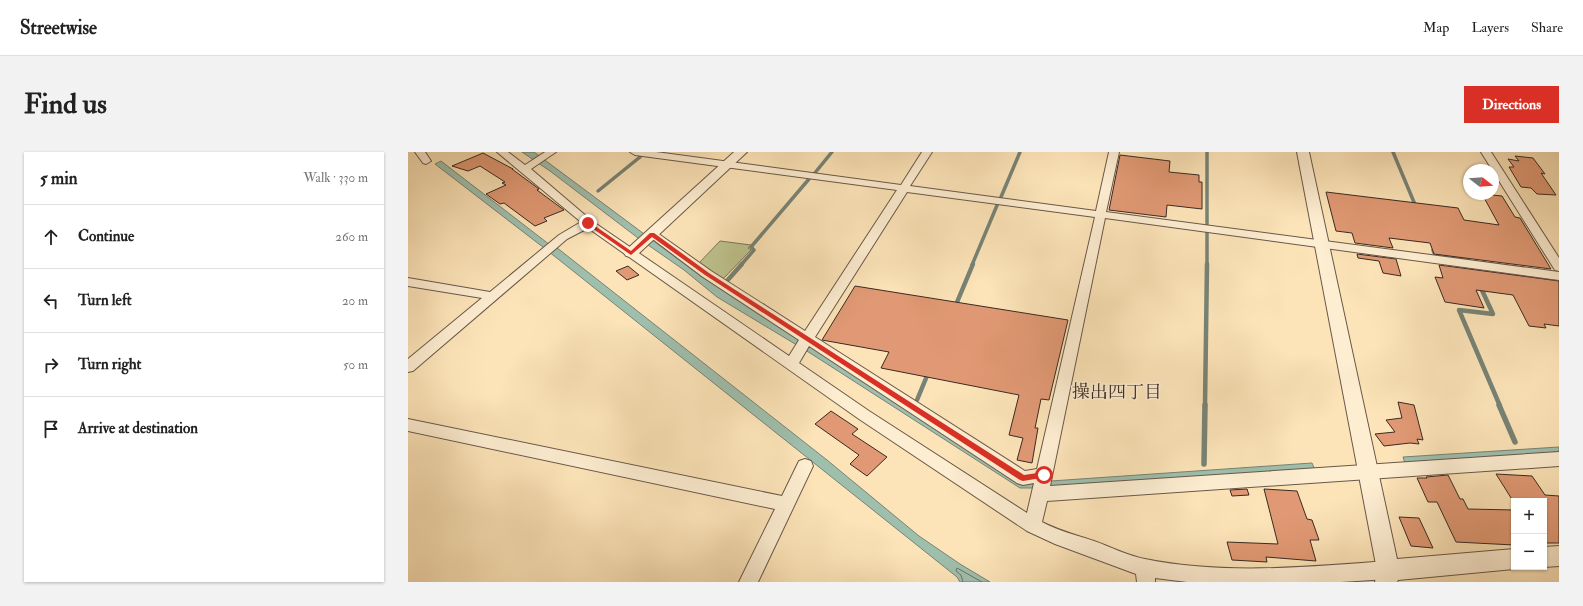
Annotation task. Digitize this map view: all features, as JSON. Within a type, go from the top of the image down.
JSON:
[{"type":"street","points":[[420,152],[426,161]]},
{"type":"street","points":[[502,152],[525,169],[588,223],[631,253],[795,358],[864,415],[1033,526],[1048,534],[1146,575],[1191,574],[1248,578],[1387,576],[1511,560]]},
{"type":"street","points":[[635,152],[1559,276]]},
{"type":"street","points":[[631,253],[741,152]]},
{"type":"street","points":[[795,358],[927,152]]},
{"type":"street","points":[[1033,526],[1114,152]]},
{"type":"street","points":[[1303,152],[1323,244],[1387,576]]},
{"type":"street","points":[[1486,152],[1559,267]]},
{"type":"street","points":[[525,169],[548,154]]},
{"type":"street","points":[[408,367],[553,245],[588,223]]},
{"type":"street","points":[[652,234],[707,274],[807,340],[1023,478],[1044,475]]},
{"type":"street","points":[[408,282],[492,296]]},
{"type":"street","points":[[408,425],[786,504]]},
{"type":"street","points":[[1040,494],[1366,467],[1559,459]]},
{"type":"street","points":[[748,582],[805,466]]},
{"type":"street","points":[[1547,557],[1559,556]]},
{"type":"green space","points":[[720,241],[751,245],[748,248],[751,250],[722,280],[698,264]]},
{"type":"water","points":[[522,152],[534,152],[702,277],[1022,483],[1312,463],[1316,472],[1054,488],[1020,488],[810,353],[717,297],[684,270],[638,238],[550,171]]},
{"type":"water","points":[[441,161],[550,245],[556,247],[827,460],[919,536],[960,564],[990,582],[960,582],[957,577],[548,251],[435,164]]},
{"type":"water","points":[[1559,447],[1559,455],[1406,466],[1403,457]]},
{"type":"building","points":[[483,153],[513,169],[539,189],[537,190],[564,210],[544,218],[547,221],[535,226],[504,203],[500,204],[486,194],[506,185],[502,183],[505,182],[480,166],[468,171],[452,166]]},
{"type":"building","points":[[1120,155],[1170,161],[1169,172],[1199,175],[1199,182],[1202,182],[1202,209],[1167,205],[1166,217],[1109,210]]},
{"type":"building","points":[[1515,156],[1533,158],[1545,174],[1541,173],[1556,195],[1537,194],[1531,188],[1521,187],[1509,167],[1514,167],[1508,159],[1519,161]]},
{"type":"building","points":[[1326,192],[1458,208],[1464,220],[1499,225],[1485,200],[1499,200],[1499,196],[1502,196],[1515,217],[1520,218],[1551,269],[1434,254],[1430,243],[1389,238],[1393,248],[1355,243],[1352,233],[1336,231]]},
{"type":"building","points":[[1357,254],[1396,259],[1401,276],[1383,273],[1379,261],[1358,258]]},
{"type":"building","points":[[1439,265],[1559,281],[1559,326],[1544,324],[1546,328],[1529,326],[1513,295],[1476,290],[1484,308],[1445,302],[1435,277],[1443,278]]},
{"type":"building","points":[[628,266],[639,275],[627,280],[616,271]]},
{"type":"building","points":[[855,286],[1068,320],[1049,400],[1041,399],[1035,428],[1038,428],[1032,463],[1017,460],[1023,438],[1009,435],[1019,395],[881,368],[889,352],[822,340]]},
{"type":"building","points":[[1398,402],[1414,405],[1423,440],[1417,439],[1419,444],[1410,443],[1384,446],[1375,434],[1395,432],[1386,420],[1402,418]]},
{"type":"building","points":[[831,411],[858,429],[852,434],[887,457],[867,476],[850,464],[859,455],[815,424]]},
{"type":"building","points":[[1496,474],[1532,476],[1545,495],[1559,496],[1559,543],[1547,543],[1547,498],[1511,498]]},
{"type":"building","points":[[1448,475],[1460,499],[1463,499],[1468,509],[1511,510],[1511,545],[1456,542],[1437,502],[1428,502],[1417,478],[1427,478],[1426,477]]},
{"type":"building","points":[[1247,489],[1249,495],[1232,496],[1230,490]]},
{"type":"building","points":[[1264,489],[1297,491],[1307,519],[1312,520],[1319,540],[1310,540],[1316,561],[1266,557],[1267,562],[1232,560],[1227,542],[1278,544]]},
{"type":"building","points":[[1399,517],[1419,518],[1433,548],[1411,546]]},
{"type":"waterway","points":[[814,174],[832,152]]},
{"type":"waterway","points":[[1001,197],[1020,152]]},
{"type":"waterway","points":[[1207,152],[1207,224]]},
{"type":"waterway","points":[[1393,152],[1416,207]]},
{"type":"waterway","points":[[598,191],[640,157]]},
{"type":"waterway","points":[[741,265],[754,250],[751,247],[809,179]]},
{"type":"waterway","points":[[972,265],[998,203]]},
{"type":"waterway","points":[[1207,231],[1207,264]]},
{"type":"waterway","points":[[1433,250],[1435,255],[1467,260]]},
{"type":"waterway","points":[[726,282],[742,264]]},
{"type":"waterway","points":[[955,307],[973,264]]},
{"type":"waterway","points":[[1205,406],[1207,264]]},
{"type":"waterway","points":[[1480,286],[1493,314],[1459,310],[1500,406]]},
{"type":"waterway","points":[[917,400],[929,371]]},
{"type":"waterway","points":[[1204,464],[1205,405]]},
{"type":"waterway","points":[[1499,405],[1515,442]]},
{"type":"district","name":"操出四丁目","points":[[1117,392]]},
{"type":"route","points":[[588,223],[631,253],[652,234],[707,274],[807,340],[1023,478],[1044,475]]}]
